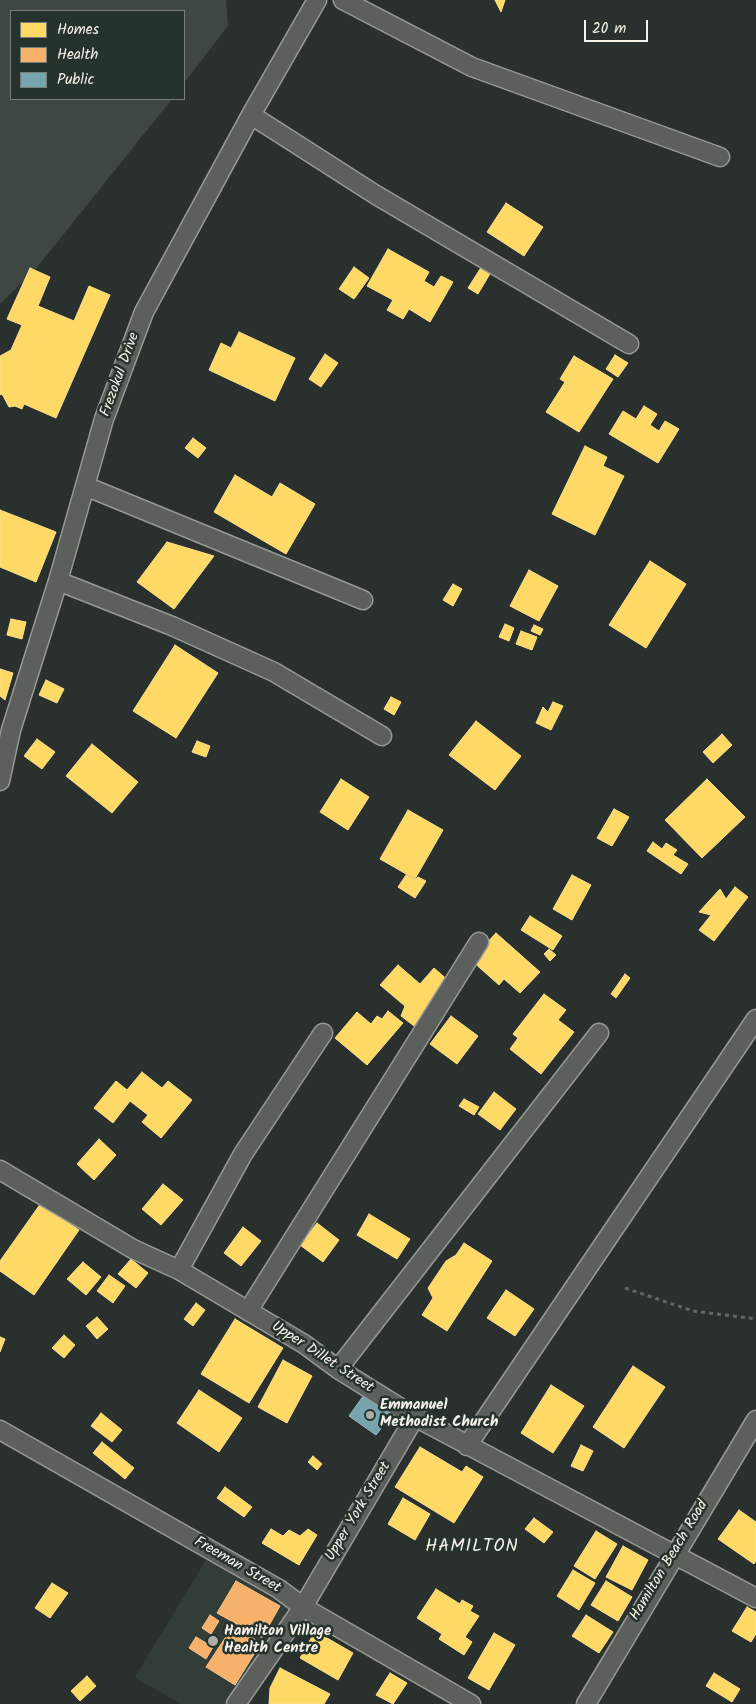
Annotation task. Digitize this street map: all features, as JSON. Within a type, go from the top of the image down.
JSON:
[{"type":"street","name":"Frezokul Drive","points":[[0,780],[11,730],[58,581],[104,419],[144,312],[251,115],[317,0]]},
{"type":"street","points":[[343,0],[472,67],[720,157]]},
{"type":"street","points":[[251,115],[376,195],[629,344]]},
{"type":"street","points":[[85,486],[362,600]]},
{"type":"street","points":[[58,581],[172,626],[274,672],[382,736]]},
{"type":"street","points":[[248,1311],[480,942]]},
{"type":"street","points":[[467,1446],[756,1019]]},
{"type":"street","points":[[179,1270],[243,1154],[323,1033]]},
{"type":"street","points":[[338,1369],[599,1033]]},
{"type":"street","name":"Upper Dillet Street","points":[[0,1170],[134,1249],[179,1270],[304,1344],[338,1369],[415,1417],[673,1556],[756,1598]]},
{"type":"street","name":"Upper York Street","points":[[236,1704],[303,1607],[415,1417]]},
{"type":"street","name":"Hamilton Beach Road","points":[[586,1704],[756,1420]]},
{"type":"street","name":"Freeman Street","points":[[0,1430],[279,1589],[303,1607],[472,1704]]},
{"type":"path","points":[[625,1288],[693,1311],[756,1319]]},
{"type":"shaded area","points":[[0,0],[226,0],[228,26],[185,82],[185,10],[10,10],[10,100],[171,100],[35,270],[0,304]]},
{"type":"shaded area","name":"Hamilton Village Health Centre","points":[[209,1555],[293,1606],[230,1704],[180,1704],[135,1677]]},
{"type":"building: Homes","points":[[495,0],[505,0],[501,12]]},
{"type":"building: Homes","points":[[506,203],[543,227],[524,256],[487,232]]},
{"type":"building: Homes","points":[[388,249],[429,272],[424,281],[434,287],[441,276],[453,282],[430,322],[409,309],[403,319],[387,310],[393,300],[367,286]]},
{"type":"building: Homes","points":[[482,266],[491,272],[478,294],[468,288]]},
{"type":"building: Homes","points":[[354,267],[369,278],[354,299],[339,289]]},
{"type":"building: Homes","points":[[30,268],[50,277],[38,306],[74,321],[89,286],[110,295],[56,418],[24,404],[22,409],[15,406],[9,407],[2,394],[0,395],[0,356],[11,350],[22,325],[7,319]]},
{"type":"building: Homes","points":[[239,332],[295,358],[275,401],[209,370],[221,343],[231,348]]},
{"type":"building: Homes","points":[[325,354],[338,363],[321,387],[309,379]]},
{"type":"building: Homes","points":[[615,355],[628,363],[618,377],[606,369]]},
{"type":"building: Homes","points":[[574,356],[613,379],[579,432],[546,412],[565,382],[560,379]]},
{"type":"building: Homes","points":[[644,406],[657,414],[650,425],[659,431],[665,421],[679,429],[658,463],[609,434],[623,411],[636,419]]},
{"type":"building: Homes","points":[[193,438],[206,448],[198,458],[185,448]]},
{"type":"building: Homes","points":[[585,446],[607,457],[603,466],[624,476],[595,535],[552,514]]},
{"type":"building: Homes","points":[[235,475],[272,497],[280,483],[315,504],[286,554],[214,512]]},
{"type":"building: Homes","points":[[0,510],[56,532],[36,582],[0,567]]},
{"type":"building: Homes","points":[[167,542],[214,556],[174,609],[137,582]]},
{"type":"building: Homes","points":[[650,561],[686,584],[646,648],[609,625]]},
{"type":"building: Homes","points":[[529,570],[558,586],[539,621],[510,606]]},
{"type":"building: Homes","points":[[453,584],[462,589],[453,606],[443,600]]},
{"type":"building: Homes","points":[[11,619],[26,622],[22,639],[7,635]]},
{"type":"building: Homes","points":[[505,624],[514,628],[509,641],[499,637]]},
{"type":"building: Homes","points":[[534,625],[543,629],[540,635],[531,631]]},
{"type":"building: Homes","points":[[521,631],[537,637],[532,650],[516,644]]},
{"type":"building: Homes","points":[[175,645],[218,673],[176,738],[133,711]]},
{"type":"building: Homes","points":[[0,669],[13,673],[5,700],[0,696]]},
{"type":"building: Homes","points":[[46,680],[64,689],[57,703],[39,695]]},
{"type":"building: Homes","points":[[391,697],[401,702],[394,715],[384,709]]},
{"type":"building: Homes","points":[[553,702],[563,706],[551,730],[536,723],[543,707],[548,712]]},
{"type":"building: Homes","points":[[476,721],[521,756],[495,790],[449,755]]},
{"type":"building: Homes","points":[[722,734],[732,745],[713,763],[703,752]]},
{"type":"building: Homes","points":[[37,739],[55,752],[42,769],[24,756]]},
{"type":"building: Homes","points":[[197,741],[210,746],[206,757],[192,752]]},
{"type":"building: Homes","points":[[92,744],[138,782],[112,813],[66,776]]},
{"type":"building: Homes","points":[[341,779],[369,797],[348,830],[320,812]]},
{"type":"building: Homes","points":[[707,779],[745,817],[702,858],[665,820]]},
{"type":"building: Homes","points":[[614,809],[629,817],[612,846],[597,838]]},
{"type":"building: Homes","points":[[408,810],[443,830],[415,879],[380,859]]},
{"type":"building: Homes","points":[[653,842],[662,849],[666,843],[677,850],[673,855],[688,864],[681,874],[647,851]]},
{"type":"building: Homes","points":[[406,875],[415,880],[418,877],[426,881],[415,898],[398,887]]},
{"type":"building: Homes","points":[[572,875],[591,885],[572,920],[553,909]]},
{"type":"building: Homes","points":[[735,887],[748,897],[714,941],[699,930],[711,915],[699,912],[720,889],[726,899]]},
{"type":"building: Homes","points":[[530,916],[562,936],[553,950],[521,930]]},
{"type":"building: Homes","points":[[496,933],[540,972],[520,993],[504,979],[499,985],[471,960]]},
{"type":"building: Homes","points":[[549,949],[556,955],[550,961],[544,954]]},
{"type":"building: Homes","points":[[398,965],[420,984],[434,968],[450,982],[418,1029],[401,1016],[405,1006],[380,985]]},
{"type":"building: Homes","points":[[625,974],[630,978],[616,998],[611,994]]},
{"type":"building: Homes","points":[[544,994],[566,1010],[558,1020],[574,1032],[541,1074],[510,1049],[518,1038],[513,1034]]},
{"type":"building: Homes","points":[[388,1011],[403,1023],[367,1065],[335,1038],[357,1012],[371,1024],[377,1016],[382,1019]]},
{"type":"building: Homes","points":[[451,1016],[478,1036],[457,1064],[430,1044]]},
{"type":"building: Homes","points":[[142,1072],[162,1088],[168,1081],[192,1100],[161,1138],[142,1122],[148,1115],[130,1101],[113,1123],[94,1108],[116,1081],[127,1090]]},
{"type":"building: Homes","points":[[494,1092],[516,1109],[500,1130],[478,1114]]},
{"type":"building: Homes","points":[[464,1099],[479,1107],[474,1115],[459,1106]]},
{"type":"building: Homes","points":[[99,1139],[116,1155],[94,1180],[77,1164]]},
{"type":"building: Homes","points":[[163,1184],[183,1200],[161,1225],[142,1209]]},
{"type":"building: Homes","points":[[41,1203],[79,1230],[34,1295],[0,1271],[0,1261]]},
{"type":"building: Homes","points":[[369,1214],[410,1239],[397,1259],[357,1235]]},
{"type":"building: Homes","points":[[317,1223],[339,1240],[323,1262],[300,1245]]},
{"type":"building: Homes","points":[[243,1227],[261,1241],[241,1266],[224,1253]]},
{"type":"building: Homes","points":[[464,1243],[492,1261],[447,1331],[422,1315],[433,1298],[428,1288],[446,1261],[456,1255]]},
{"type":"building: Homes","points":[[131,1259],[148,1273],[136,1288],[118,1274]]},
{"type":"building: Homes","points":[[83,1262],[101,1277],[86,1295],[67,1279]]},
{"type":"building: Homes","points":[[109,1275],[125,1286],[113,1303],[97,1291]]},
{"type":"building: Homes","points":[[506,1290],[534,1309],[515,1336],[487,1318]]},
{"type":"building: Homes","points":[[196,1303],[205,1310],[193,1326],[184,1319]]},
{"type":"building: Homes","points":[[97,1317],[108,1329],[97,1339],[86,1326]]},
{"type":"building: Homes","points":[[235,1319],[283,1348],[249,1403],[201,1374]]},
{"type":"building: Homes","points":[[64,1335],[75,1345],[64,1358],[52,1348]]},
{"type":"building: Homes","points":[[0,1337],[5,1339],[0,1352]]},
{"type":"building: Homes","points":[[283,1360],[312,1376],[287,1423],[258,1407]]},
{"type":"building: Homes","points":[[633,1366],[665,1387],[624,1448],[593,1427]]},
{"type":"building: Homes","points":[[551,1385],[584,1406],[553,1453],[521,1433]]},
{"type":"building: Homes","points":[[199,1390],[242,1418],[219,1452],[177,1423]]},
{"type":"building: Homes","points":[[101,1413],[122,1430],[112,1442],[91,1426]]},
{"type":"building: Homes","points":[[102,1442],[134,1468],[125,1479],[93,1453]]},
{"type":"building: Homes","points":[[581,1445],[593,1451],[583,1471],[571,1466]]},
{"type":"building: Homes","points":[[420,1447],[462,1472],[466,1466],[483,1477],[454,1523],[395,1487]]},
{"type":"building: Homes","points":[[313,1456],[322,1464],[317,1470],[308,1462]]},
{"type":"building: Homes","points":[[225,1487],[252,1507],[244,1517],[217,1498]]},
{"type":"building: Homes","points":[[403,1498],[430,1514],[415,1540],[388,1524]]},
{"type":"building: Homes","points":[[739,1510],[756,1522],[756,1561],[754,1564],[718,1539]]},
{"type":"building: Homes","points":[[534,1518],[553,1532],[544,1543],[525,1529]]},
{"type":"building: Homes","points":[[271,1529],[283,1536],[289,1530],[300,1536],[308,1529],[317,1535],[299,1565],[262,1543]]},
{"type":"building: Homes","points":[[596,1531],[617,1544],[595,1579],[574,1566]]},
{"type":"building: Homes","points":[[623,1546],[648,1560],[632,1590],[606,1577]]},
{"type":"building: Homes","points":[[573,1570],[595,1583],[579,1610],[557,1596]]},
{"type":"building: Homes","points":[[606,1581],[632,1597],[618,1621],[591,1605]]},
{"type":"building: Homes","points":[[52,1583],[68,1593],[50,1618],[35,1608]]},
{"type":"building: Homes","points":[[436,1589],[460,1604],[462,1600],[473,1606],[470,1611],[479,1616],[465,1637],[472,1642],[464,1655],[439,1639],[442,1634],[417,1618]]},
{"type":"building: Homes","points":[[747,1607],[756,1612],[756,1634],[751,1642],[732,1631]]},
{"type":"building: Homes","points":[[586,1615],[613,1632],[599,1653],[572,1636]]},
{"type":"building: Homes","points":[[315,1631],[353,1653],[338,1680],[300,1658]]},
{"type":"building: Homes","points":[[494,1633],[515,1645],[489,1690],[468,1678]]},
{"type":"building: Homes","points":[[280,1668],[330,1694],[324,1704],[269,1704],[270,1688]]},
{"type":"building: Homes","points":[[390,1673],[407,1683],[393,1704],[376,1695]]},
{"type":"building: Homes","points":[[714,1673],[740,1689],[732,1702],[706,1686]]},
{"type":"building: Homes","points":[[87,1676],[96,1686],[80,1701],[71,1691]]},
{"type":"building: Health","points":[[236,1581],[280,1606],[262,1638],[217,1613]]},
{"type":"building: Health","points":[[210,1615],[219,1621],[211,1634],[202,1628]]},
{"type":"building: Health","points":[[233,1626],[261,1643],[235,1685],[206,1667]]},
{"type":"building: Health","points":[[196,1637],[213,1647],[206,1659],[189,1648]]},
{"type":"building: Public","name":"Emmanuel Methodist Church","points":[[364,1395],[391,1415],[376,1435],[349,1416]]},
{"type":"place","name":"Emmanuel Methodist Church","points":[[370,1415]]},
{"type":"place","name":"Hamilton Village Health Centre","points":[[213,1641]]},
{"type":"district","name":"HAMILTON","points":[[472,1548]]}]
